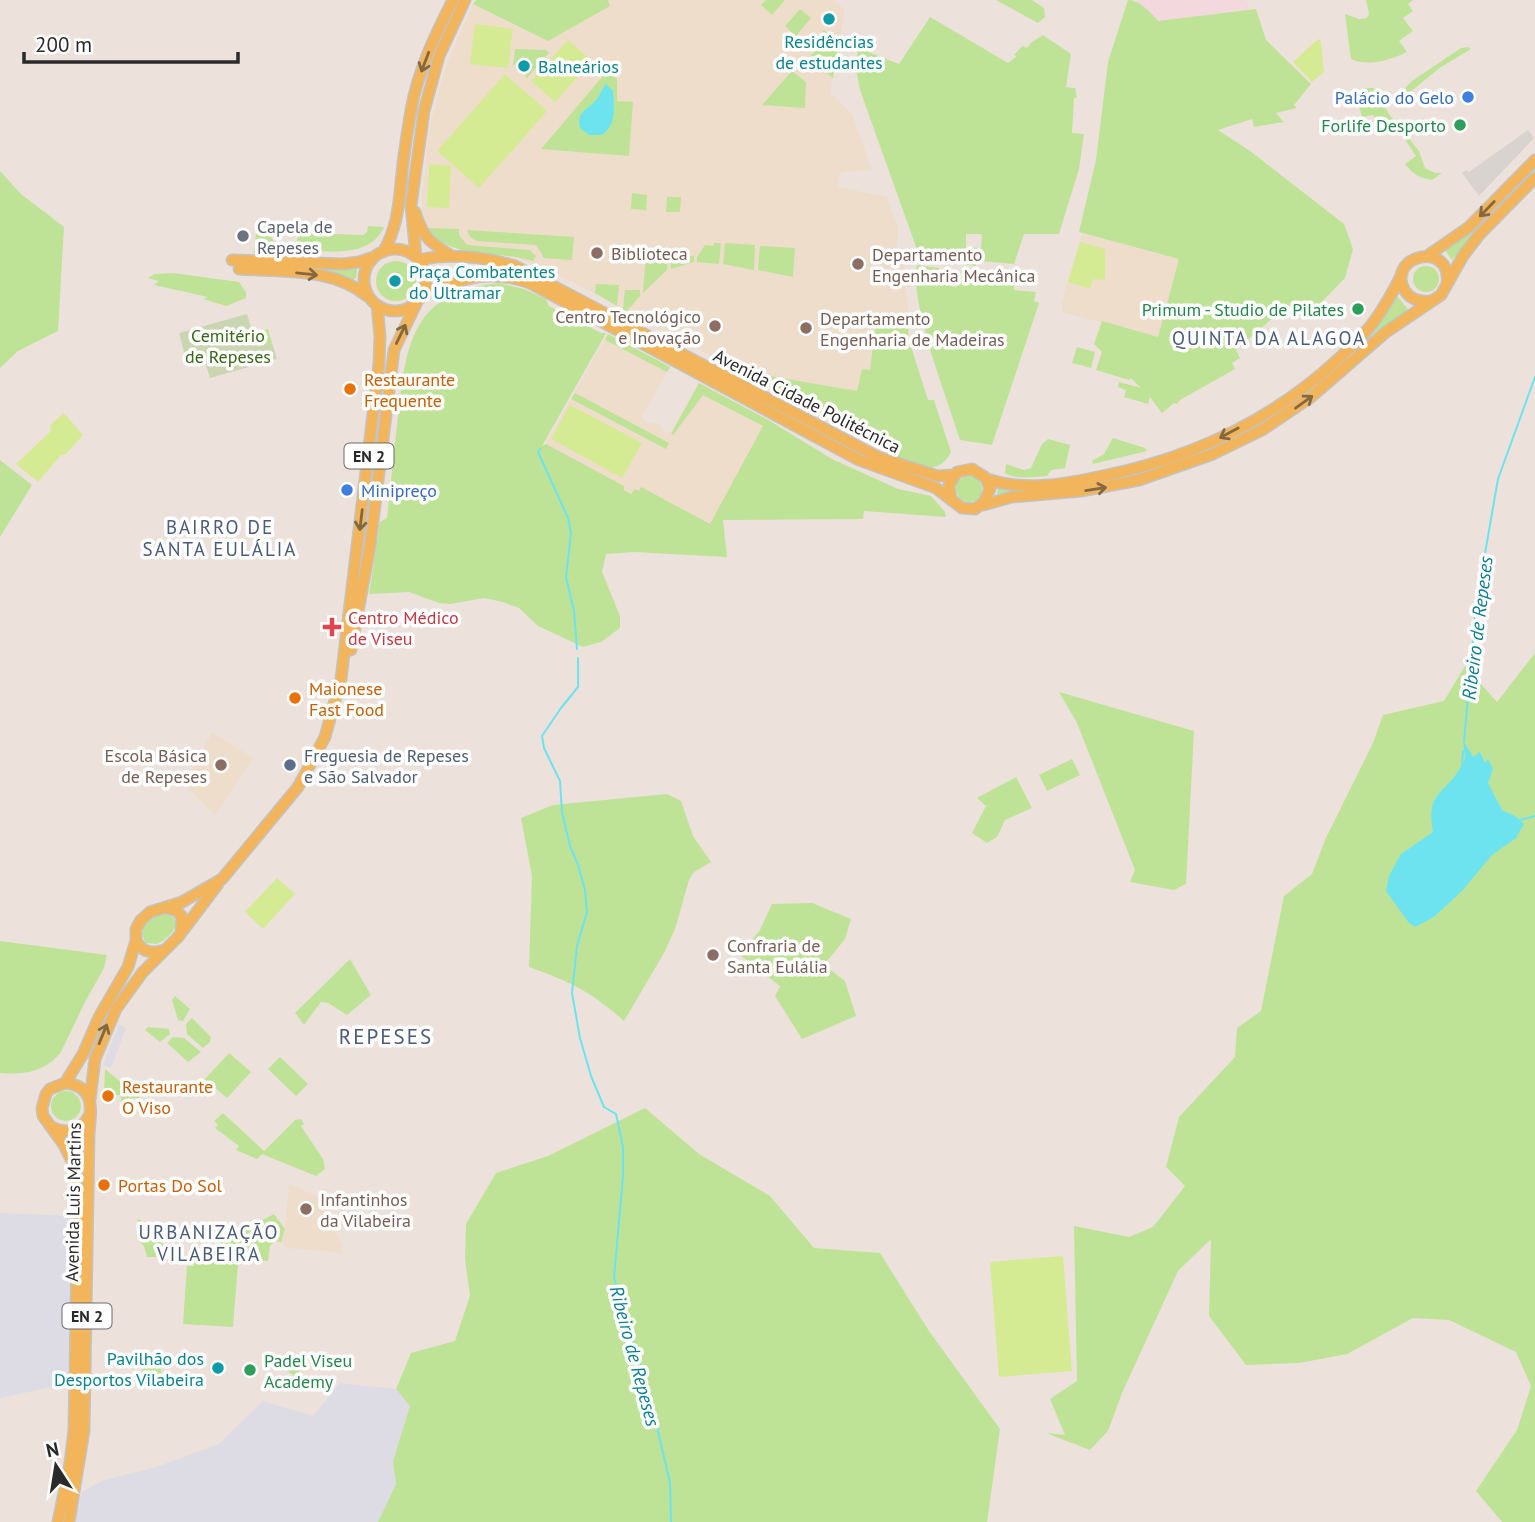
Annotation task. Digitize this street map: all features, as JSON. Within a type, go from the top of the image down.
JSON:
[{"type":"main road","name":"EN 2","points":[[341,679],[379,364],[380,336],[373,302],[364,281],[367,266],[379,254],[393,232],[398,216],[403,164],[416,86],[453,0]]},
{"type":"main road","points":[[240,270],[323,275],[348,284],[387,310],[409,308],[420,298],[426,274],[417,258],[411,205],[418,143],[429,86],[439,56],[465,0]]},
{"type":"main road","points":[[1427,256],[1469,227],[1535,160]]},
{"type":"main road","points":[[1447,285],[1448,278],[1439,261],[1420,256],[1408,262],[1374,322],[1324,372],[1276,407],[1216,440],[1151,465],[1074,482],[1009,486],[987,479],[972,468],[962,469],[953,475],[948,490],[951,500],[962,508],[975,509],[993,500],[1081,491],[1139,480],[1188,464],[1237,443],[1279,420],[1311,397],[1386,332],[1441,295],[1447,285],[1463,256],[1479,235],[1535,177]]},
{"type":"main road","points":[[411,205],[423,234],[432,244],[452,256]]},
{"type":"main road","points":[[232,260],[342,264],[359,262],[400,249],[417,258]]},
{"type":"main road","name":"Avenida Cidade Politécnica","points":[[417,258],[452,256],[515,266],[878,457],[937,476],[953,475]]},
{"type":"main road","points":[[1402,274],[1404,289],[1409,295],[1422,302],[1430,301]]},
{"type":"main road","name":"Avenida Cidade Politécnica","points":[[420,298],[471,276],[508,277],[530,283],[838,449],[887,471],[927,484],[951,500]]},
{"type":"main road","name":"EN 2","points":[[166,950],[287,802],[309,770],[325,737],[348,662],[370,546],[392,358],[397,341],[420,298]]},
{"type":"main road","points":[[981,506],[989,494],[987,479]]},
{"type":"main road","name":"EN 2","points":[[58,1522],[74,1430],[78,1194],[72,1161],[47,1122],[42,1108],[46,1094],[56,1085],[65,1083],[83,1054],[99,1017],[128,967],[136,940],[136,929],[141,920],[161,906],[182,902],[222,879]]},
{"type":"main road","points":[[161,906],[171,907],[182,917],[181,932]]},
{"type":"main road","points":[[136,940],[147,952],[166,950]]},
{"type":"main road","name":"Avenida Luis Martins","points":[[47,1122],[61,1131],[78,1129],[89,1117],[95,1059],[108,1023],[136,981],[166,950]]},
{"type":"main road","points":[[65,1083],[81,1087],[89,1101]]},
{"type":"main road","name":"Avenida Luis Martins","points":[[69,1522],[84,1431],[89,1101]]},
{"type":"shaded area","points":[[608,0],[834,0],[845,10],[830,93],[852,114],[872,170],[841,172],[838,187],[887,197],[898,229],[896,263],[904,264],[909,321],[876,321],[870,370],[862,370],[858,391],[764,375],[758,381],[578,285],[521,259],[447,245],[426,226],[422,195],[429,130],[445,69],[473,4],[548,40],[609,6]]},
{"type":"shaded area","points":[[1138,0],[1246,0],[1251,10],[1157,21],[1137,3]]},
{"type":"shaded area","points":[[1528,130],[1534,138],[1479,196],[1462,173],[1466,170],[1469,172]]},
{"type":"shaded area","points":[[1082,233],[1179,259],[1158,337],[1062,312],[1062,302]]},
{"type":"shaded area","points":[[608,334],[670,367],[641,418],[649,423],[659,423],[663,430],[671,433],[699,383],[770,421],[709,535],[544,446]]},
{"type":"shaded area","name":"Escola Básica de Repeses","points":[[212,732],[253,758],[214,814],[188,788],[195,776],[191,772]]},
{"type":"shaded area","points":[[119,1024],[126,1028],[111,1068],[103,1065]]},
{"type":"shaded area","name":"Infantinhos da Vilabeira","points":[[289,1184],[322,1198],[343,1253],[287,1248],[281,1242],[285,1229]]},
{"type":"shaded area","points":[[0,1213],[75,1216],[67,1384],[0,1398]]},
{"type":"shaded area","points":[[340,1383],[396,1389],[410,1405],[393,1461],[396,1484],[378,1522],[71,1522],[73,1510],[83,1491],[104,1480],[156,1467],[219,1444],[263,1401],[313,1416]]},
{"type":"green space","points":[[476,0],[608,0],[610,6],[548,41],[473,4]]},
{"type":"green space","points":[[766,0],[785,0],[772,15],[761,5]]},
{"type":"green space","points":[[996,0],[1032,0],[1044,8],[1045,17],[1038,23]]},
{"type":"green space","points":[[1128,0],[1140,4],[1158,21],[1256,9],[1266,40],[1311,84],[1294,105],[1297,108],[1276,113],[1284,122],[1254,127],[1252,119],[1218,130],[1250,151],[1344,224],[1353,249],[1345,278],[1310,314],[1306,310],[1300,316],[1288,305],[1236,350],[1240,358],[1232,363],[1235,369],[1177,404],[1174,403],[1162,413],[1150,397],[1148,404],[1124,397],[1126,390],[1118,387],[1119,382],[1141,388],[1131,378],[1129,380],[1096,370],[1102,352],[1094,344],[1102,321],[1158,337],[1179,259],[1079,232],[1096,160],[1108,62]]},
{"type":"green space","points":[[1366,0],[1413,0],[1408,4],[1413,11],[1403,18],[1413,31],[1399,41],[1407,52],[1379,62],[1351,59],[1345,14],[1359,19],[1367,18],[1369,14]]},
{"type":"green space","points":[[800,9],[811,18],[796,36],[785,26]]},
{"type":"green space","points":[[930,17],[1008,63],[1017,56],[1014,55],[1022,46],[1027,48],[1043,35],[1071,54],[1066,87],[1075,88],[1077,98],[1074,98],[1072,133],[1084,134],[1079,169],[1059,234],[1024,234],[1014,264],[980,261],[982,234],[966,234],[966,247],[978,248],[976,266],[920,258],[860,90],[856,70],[858,48],[899,64]]},
{"type":"green space","points":[[475,24],[513,29],[508,68],[470,64]]},
{"type":"green space","points":[[824,30],[839,43],[833,78],[809,58],[814,52],[809,47]]},
{"type":"green space","points":[[1318,39],[1321,41],[1324,72],[1312,82],[1293,62]]},
{"type":"green space","points":[[568,40],[592,61],[555,102],[531,81]]},
{"type":"green space","points":[[1461,48],[1471,49],[1441,67],[1405,96],[1406,87],[1412,81]]},
{"type":"green space","points":[[515,49],[546,50],[549,53],[527,78],[525,76],[533,65],[523,56],[513,66]]},
{"type":"green space","points":[[608,70],[617,79],[617,101],[633,102],[629,156],[541,149]]},
{"type":"green space","points":[[792,71],[806,82],[805,108],[762,105]]},
{"type":"green space","points":[[505,74],[547,111],[479,188],[437,151]]},
{"type":"green space","points":[[1363,88],[1373,88],[1380,94],[1388,113],[1419,151],[1425,168],[1442,173],[1432,180],[1420,177],[1405,164],[1416,156],[1394,123],[1384,130],[1373,115],[1362,117],[1357,97],[1354,97]]},
{"type":"green space","points":[[429,164],[451,166],[449,208],[427,207]]},
{"type":"green space","points":[[1535,165],[1535,171],[1479,227],[1452,260],[1445,250],[1475,227]]},
{"type":"green space","points":[[0,171],[21,194],[64,227],[58,331],[18,351],[0,368]]},
{"type":"green space","points":[[632,193],[647,195],[646,210],[631,209]]},
{"type":"green space","points":[[667,197],[681,197],[680,212],[666,212]]},
{"type":"green space","points":[[368,226],[384,227],[370,244],[360,248],[338,252],[300,250],[296,244],[298,237],[307,233],[363,235]]},
{"type":"green space","points":[[428,228],[459,229],[459,235],[467,245],[530,250],[536,256],[533,261],[462,250],[449,246]]},
{"type":"green space","points":[[467,230],[574,237],[572,260],[543,258],[536,245],[477,241],[470,237]]},
{"type":"green space","points":[[256,234],[271,236],[274,249],[266,254],[254,253]]},
{"type":"green space","points":[[1080,242],[1105,249],[1105,280],[1093,279],[1090,289],[1068,282]]},
{"type":"green space","points":[[714,243],[721,243],[719,264],[697,262],[697,257],[705,245],[713,246]]},
{"type":"green space","points":[[725,243],[755,245],[754,270],[723,264]]},
{"type":"green space","points":[[760,246],[795,248],[793,277],[758,270]]},
{"type":"green space","points":[[646,253],[668,255],[667,270],[643,293]]},
{"type":"green space","points":[[671,255],[694,256],[694,262],[671,269]]},
{"type":"green space","points":[[396,261],[404,262],[410,267],[415,273],[415,289],[410,295],[404,300],[396,301],[388,300],[382,295],[377,289],[376,281],[377,273],[382,267],[388,262]]},
{"type":"green space","points":[[917,265],[939,268],[938,278],[951,280],[950,286],[957,287],[961,270],[1016,278],[1014,290],[1036,292],[1034,301],[1039,303],[992,445],[960,440],[924,327],[916,282]]},
{"type":"green space","points":[[1426,266],[1435,270],[1439,279],[1435,288],[1426,292],[1417,288],[1413,279],[1417,270]]},
{"type":"green space","points":[[287,268],[357,268],[356,278],[353,280],[337,274]]},
{"type":"green space","points":[[173,273],[239,282],[246,292],[246,298],[226,306],[203,299],[208,297],[154,285],[159,281],[148,278],[155,274]]},
{"type":"green space","points":[[499,283],[524,289],[546,299],[549,306],[601,333],[606,333],[542,446],[546,444],[624,486],[624,490],[631,494],[635,489],[639,491],[641,487],[710,524],[763,426],[703,395],[673,435],[671,434],[699,383],[770,421],[832,459],[898,489],[931,496],[946,517],[864,511],[863,519],[723,520],[727,557],[634,552],[606,554],[602,572],[620,616],[620,628],[601,642],[583,647],[538,626],[519,608],[503,602],[484,598],[450,604],[439,603],[409,592],[369,594],[380,522],[387,518],[401,390],[411,344],[419,325],[431,309],[448,297],[470,288]]},
{"type":"green space","points":[[596,284],[619,285],[617,306],[595,293]]},
{"type":"green space","points":[[625,290],[640,290],[640,296],[627,311],[623,309]]},
{"type":"green space","points":[[1397,296],[1408,309],[1299,401],[1271,420],[1223,445],[1129,478],[1090,485],[997,494],[998,487],[1034,489],[1113,479],[1154,469],[1231,438],[1265,420],[1300,395],[1381,318]]},
{"type":"green space","name":"Cemitério de Repeses","points":[[247,314],[257,347],[272,343],[277,359],[210,378],[204,358],[187,363],[179,333]]},
{"type":"green space","points":[[876,321],[909,323],[908,337],[928,400],[934,400],[951,452],[937,466],[931,468],[884,454],[882,447],[758,381],[764,375],[857,391],[862,369],[870,370]]},
{"type":"green space","points":[[268,329],[272,343],[257,347],[253,333]]},
{"type":"green space","points":[[608,334],[670,367],[667,372],[605,340]]},
{"type":"green space","points":[[1077,347],[1095,352],[1091,368],[1072,363]]},
{"type":"green space","points":[[575,393],[669,443],[666,449],[571,399]]},
{"type":"green space","points":[[570,405],[642,443],[622,478],[551,439]]},
{"type":"green space","points":[[64,413],[83,435],[38,482],[16,464],[51,431],[50,425]]},
{"type":"green space","points":[[1113,438],[1147,451],[1093,464],[1092,461],[1104,454]]},
{"type":"green space","points":[[1048,439],[1070,445],[1065,468],[1051,470],[1047,476],[1036,477],[1019,477],[1005,473],[1006,464],[1024,470],[1031,468],[1042,444]]},
{"type":"green space","points":[[0,460],[32,485],[0,537]]},
{"type":"green space","points":[[969,476],[978,480],[982,489],[978,498],[969,502],[960,498],[956,489],[960,480]]},
{"type":"green space","points":[[1535,653],[1535,1522],[1502,1522],[1476,1491],[1517,1430],[1531,1386],[1516,1352],[1449,1320],[1413,1318],[1347,1354],[1299,1363],[1246,1365],[1209,1316],[1211,1239],[1178,1271],[1122,1393],[1108,1431],[1090,1450],[1046,1433],[1065,1435],[1050,1399],[1077,1381],[1074,1226],[1129,1237],[1153,1227],[1185,1186],[1166,1167],[1179,1117],[1235,1057],[1237,1028],[1261,1011],[1284,896],[1312,874],[1325,840],[1373,743],[1383,715],[1444,701],[1465,666],[1497,702]]},
{"type":"green space","points":[[1059,692],[1194,731],[1186,884],[1174,890],[1130,882],[1135,870],[1077,723]]},
{"type":"green space","points":[[1072,759],[1080,775],[1047,791],[1039,775]]},
{"type":"green space","points":[[1016,777],[1032,808],[1005,820],[997,837],[987,843],[972,833],[986,806],[977,798]]},
{"type":"green space","points":[[667,794],[681,801],[693,836],[711,862],[694,872],[689,880],[675,929],[664,953],[624,1021],[580,988],[529,967],[532,876],[521,818],[553,805]]},
{"type":"green space","points":[[277,878],[295,894],[263,929],[245,912]]},
{"type":"green space","points":[[812,903],[851,919],[845,939],[824,965],[845,981],[856,1016],[802,1039],[775,996],[780,986],[740,955],[760,930],[772,904]]},
{"type":"green space","points":[[164,913],[175,920],[176,924],[171,933],[157,944],[146,943],[143,933],[146,924]]},
{"type":"green space","points":[[0,941],[107,955],[104,968],[61,1052],[48,1064],[34,1071],[0,1073]]},
{"type":"green space","points":[[350,959],[371,995],[347,1015],[328,1003],[321,1002],[304,1025],[295,1013]]},
{"type":"green space","points":[[175,996],[190,1009],[183,1021],[178,1020],[172,1000]]},
{"type":"green space","points":[[192,1018],[211,1037],[210,1042],[203,1048],[187,1034],[186,1024]]},
{"type":"green space","points":[[148,1027],[169,1029],[170,1034],[160,1042],[145,1030]]},
{"type":"green space","points":[[173,1037],[184,1038],[201,1052],[188,1062],[167,1043]]},
{"type":"green space","points":[[229,1053],[251,1072],[227,1098],[205,1079]]},
{"type":"green space","points":[[280,1057],[308,1084],[296,1096],[268,1069]]},
{"type":"green space","points":[[105,1069],[140,1098],[124,1099],[121,1110],[121,1095],[104,1095]]},
{"type":"green space","points":[[66,1091],[72,1092],[80,1100],[80,1112],[72,1120],[66,1121],[60,1120],[52,1112],[51,1106],[52,1100],[60,1092]]},
{"type":"green space","points":[[645,1108],[699,1154],[770,1196],[814,1248],[880,1253],[929,1331],[1000,1429],[987,1522],[378,1522],[396,1484],[393,1461],[410,1406],[396,1389],[411,1353],[455,1341],[470,1296],[465,1259],[466,1224],[496,1173],[548,1156]]},
{"type":"green space","points":[[223,1113],[264,1151],[295,1120],[301,1119],[304,1124],[301,1126],[323,1159],[325,1169],[316,1176],[262,1154],[257,1159],[236,1150],[239,1146],[215,1128],[218,1125],[214,1121]]},
{"type":"green space","points":[[274,1214],[285,1229],[281,1242],[275,1241],[270,1246],[268,1261],[241,1260],[238,1264],[233,1327],[183,1324],[187,1266],[194,1266],[195,1255]]},
{"type":"green space","points":[[138,1219],[158,1234],[165,1257],[147,1257],[144,1246],[136,1237]]},
{"type":"green space","points":[[1063,1256],[1072,1371],[999,1377],[990,1262]]},
{"type":"green space","points":[[278,1355],[300,1357],[299,1375],[295,1376],[277,1365]]},
{"type":"green space","points":[[143,1366],[160,1366],[162,1375],[143,1377]]},
{"type":"water","points":[[606,84],[613,91],[612,121],[602,135],[589,135],[580,128],[580,118]]},
{"type":"water","points":[[1464,742],[1473,757],[1480,752],[1485,763],[1488,759],[1493,769],[1488,783],[1502,810],[1524,824],[1516,838],[1492,855],[1462,891],[1434,917],[1415,927],[1409,923],[1386,891],[1389,876],[1401,854],[1433,832],[1432,808],[1439,793],[1457,773],[1464,760]]},
{"type":"waterway","name":"Ribeiro de Repeses","points":[[1464,742],[1476,605],[1498,479],[1535,377]]},
{"type":"waterway","points":[[540,449],[538,452],[568,518],[571,533],[566,577],[574,611],[577,649]]},
{"type":"waterway","points":[[578,658],[578,687],[542,736],[544,748],[560,781],[562,812],[585,890],[587,912],[577,946],[572,993],[580,1038],[591,1076],[604,1107],[616,1114],[623,1147],[614,1278],[652,1405],[670,1483],[671,1522]]},
{"type":"waterway","name":"Ribeiro de Repeses","points":[[1462,766],[1463,751]]},
{"type":"waterway","name":"Ribeiro de Repeses","points":[[1520,820],[1535,816]]},
{"type":"place","name":"Residências de estudantes","points":[[829,19]]},
{"type":"place","name":"Balneários","points":[[524,66]]},
{"type":"place","name":"Palácio do Gelo","points":[[1468,97]]},
{"type":"place","name":"Forlife Desporto","points":[[1460,125]]},
{"type":"place","name":"Capela de Repeses","points":[[243,236]]},
{"type":"place","name":"Biblioteca","points":[[597,253]]},
{"type":"place","name":"Departamento Engenharia Mecânica","points":[[858,264]]},
{"type":"place","name":"Praça Combatentes do Ultramar","points":[[395,281]]},
{"type":"place","name":"Primum - Studio de Pilates","points":[[1358,309]]},
{"type":"place","name":"Centro Tecnológico e Inovação","points":[[715,326]]},
{"type":"place","name":"Departamento Engenharia de Madeiras","points":[[806,328]]},
{"type":"place","name":"Restaurante Frequente","points":[[350,389]]},
{"type":"place","name":"Minipreço","points":[[347,490]]},
{"type":"place","name":"Centro Médico de Viseu","points":[[332,627]]},
{"type":"place","name":"Maionese Fast Food","points":[[295,698]]},
{"type":"place","name":"Escola Básica de Repeses","points":[[221,765]]},
{"type":"place","name":"Freguesia de Repeses e São Salvador","points":[[290,765]]},
{"type":"place","name":"Confraria de Santa Eulália","points":[[713,955]]},
{"type":"place","name":"Restaurante O Viso","points":[[108,1096]]},
{"type":"place","name":"Portas Do Sol","points":[[104,1185]]},
{"type":"place","name":"Infantinhos da Vilabeira","points":[[306,1209]]},
{"type":"place","name":"Pavilhão dos Desportos Vilabeira","points":[[218,1368]]},
{"type":"place","name":"Padel Viseu Academy","points":[[250,1370]]},
{"type":"district","name":"QUINTA DA ALAGOA","points":[[1269,338]]},
{"type":"district","name":"BAIRRO DE SANTA EULÁLIA","points":[[220,538]]},
{"type":"district","name":"REPESES","points":[[386,1036]]},
{"type":"district","name":"URBANIZAÇÃO VILABEIRA","points":[[209,1243]]}]
